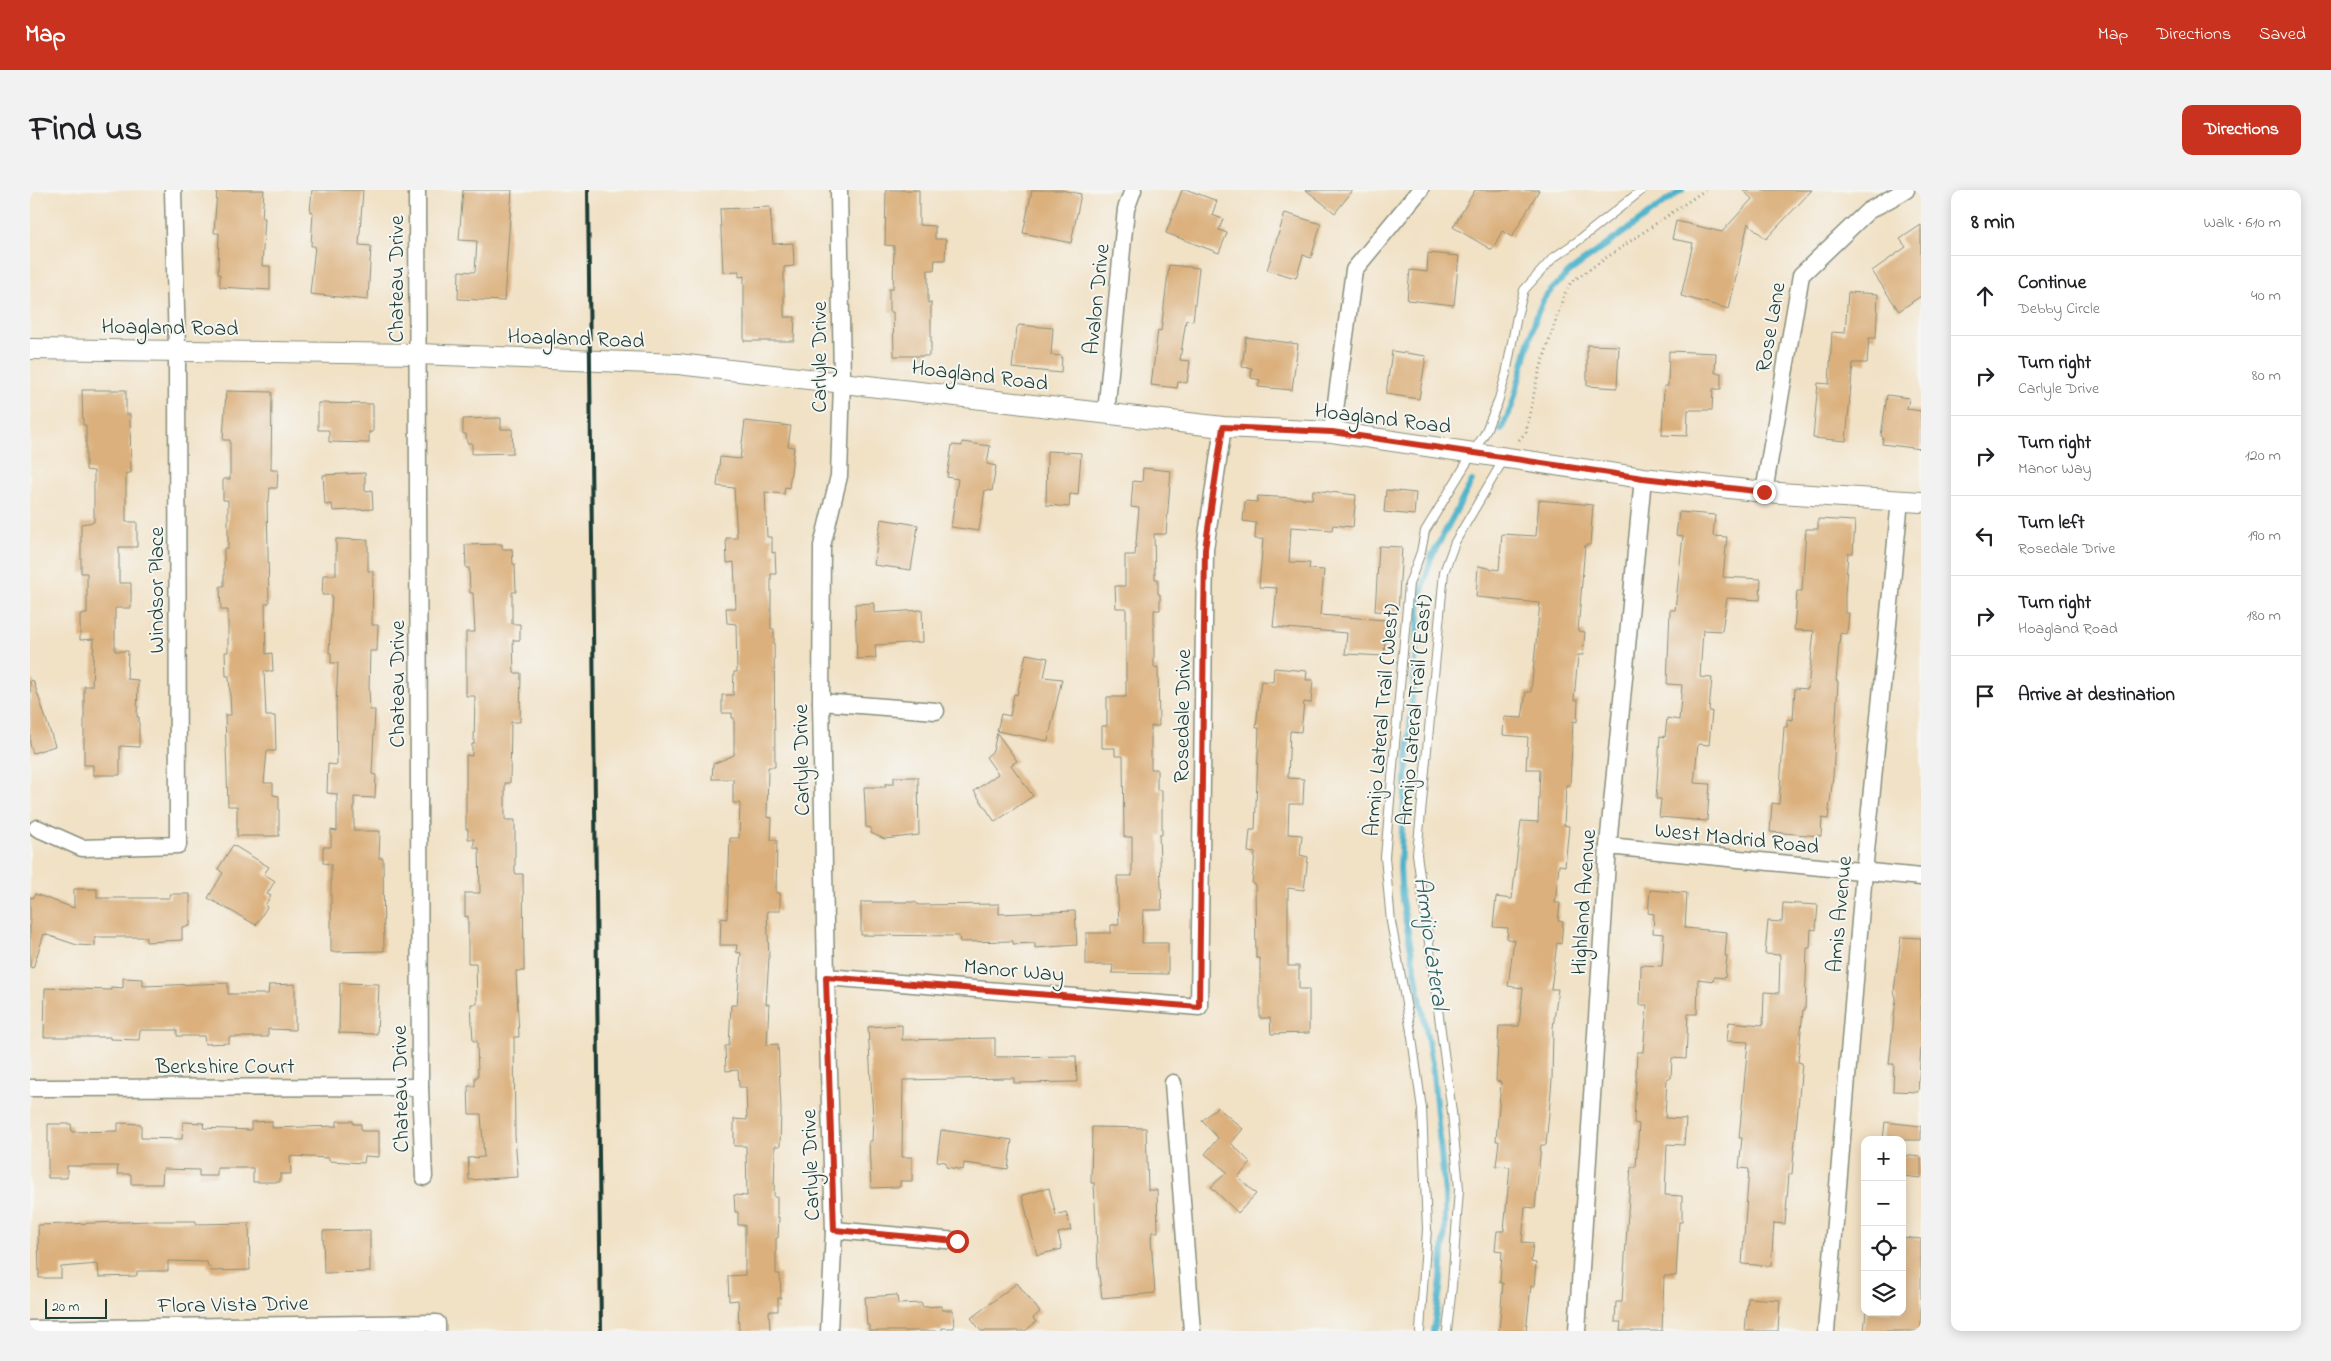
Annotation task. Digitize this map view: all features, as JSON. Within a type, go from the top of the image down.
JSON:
[{"type":"street","name":"Windsor Place","points":[[37,828],[82,848],[178,845],[177,349],[173,190]]},
{"type":"street","name":"Chateau Drive","points":[[417,190],[420,1087],[424,1177]]},
{"type":"street","name":"Carlyle Drive","points":[[828,1331],[834,1230],[826,977],[821,702],[822,546],[839,476],[842,382],[839,190]]},
{"type":"street","name":"Avalon Drive","points":[[1106,413],[1126,209],[1133,190]]},
{"type":"street","points":[[1332,432],[1354,270],[1420,190]]},
{"type":"street","name":"Rose Lane","points":[[1764,492],[1801,275],[1868,211],[1906,190]]},
{"type":"street","name":"Hoagland Road","points":[[30,348],[418,354],[678,364],[1223,427],[1332,432],[1643,478],[1764,492],[1921,502]]},
{"type":"street","name":"Rosedale Drive","points":[[1199,1007],[1205,549],[1223,427]]},
{"type":"street","name":"Highland Avenue","points":[[1577,1331],[1608,846],[1643,478]]},
{"type":"street","name":"Amis Avenue","points":[[1826,1331],[1864,872],[1900,500]]},
{"type":"street","points":[[821,702],[936,711]]},
{"type":"street","name":"West Madrid Road","points":[[1608,846],[1921,877]]},
{"type":"street","name":"Manor Way","points":[[826,977],[1199,1007]]},
{"type":"street","points":[[1173,1083],[1192,1331]]},
{"type":"street","name":"Berkshire Court","points":[[30,1088],[420,1087]]},
{"type":"street","points":[[834,1230],[957,1241]]},
{"type":"street","name":"Flora Vista Drive","points":[[30,1329],[437,1327]]},
{"type":"lane","name":"Armijo Lateral Trail (West)","points":[[1420,1331],[1427,1229],[1422,1109],[1411,1031],[1391,922],[1385,857],[1409,584],[1421,552],[1425,531],[1473,453],[1498,402],[1524,290],[1553,258],[1642,190]]},
{"type":"lane","name":"Armijo Lateral Trail (East)","points":[[1447,1331],[1459,1189],[1452,1112],[1417,854],[1444,572],[1456,542],[1505,457]]},
{"type":"path","points":[[1505,457],[1526,432],[1536,379],[1564,295],[1571,282],[1705,190]]},
{"type":"building","points":[[217,190],[264,190],[262,218],[265,218],[262,266],[270,266],[270,290],[220,287],[220,274],[218,274],[219,233],[214,233]]},
{"type":"building","points":[[312,190],[363,190],[359,245],[371,246],[368,300],[310,294],[315,246],[311,246],[313,212],[310,212]]},
{"type":"building","points":[[463,190],[512,190],[504,301],[458,299],[459,271],[475,272],[477,241],[459,240]]},
{"type":"building","points":[[886,190],[919,190],[919,225],[935,226],[935,239],[946,239],[945,260],[935,260],[934,270],[928,270],[928,303],[931,302],[931,351],[929,351],[929,356],[894,356],[893,312],[889,312],[889,289],[893,289],[894,246],[885,245]]},
{"type":"building","points":[[1032,190],[1061,190],[1081,194],[1071,243],[1023,233]]},
{"type":"building","points":[[1182,190],[1188,190],[1217,201],[1212,215],[1223,219],[1219,230],[1227,233],[1219,253],[1166,233]]},
{"type":"building","points":[[1306,190],[1353,190],[1335,213]]},
{"type":"building","points":[[1475,190],[1539,190],[1512,237],[1502,231],[1492,250],[1453,227]]},
{"type":"building","points":[[1743,190],[1812,190],[1766,239],[1748,223],[1729,309],[1681,296],[1693,243],[1672,239],[1676,221],[1722,232],[1752,199]]},
{"type":"building","points":[[770,207],[773,244],[793,243],[794,266],[784,267],[784,317],[795,317],[794,341],[744,341],[744,276],[739,277],[739,271],[723,272],[720,209]]},
{"type":"building","points":[[1285,213],[1321,224],[1311,258],[1303,255],[1296,278],[1267,270]]},
{"type":"building","points":[[1921,225],[1921,296],[1899,311],[1872,271],[1906,247],[1900,239]]},
{"type":"building","points":[[1428,253],[1459,256],[1454,305],[1407,300],[1410,270],[1427,272]]},
{"type":"building","points":[[1169,265],[1199,268],[1193,321],[1186,320],[1180,360],[1190,361],[1187,383],[1178,382],[1177,388],[1151,385],[1158,330],[1161,331]]},
{"type":"building","points":[[1848,292],[1878,294],[1876,338],[1869,338],[1867,363],[1853,363],[1846,441],[1813,438],[1818,383],[1829,384],[1832,332],[1845,333]]},
{"type":"building","points":[[1019,325],[1053,328],[1051,355],[1062,356],[1061,373],[1012,368]]},
{"type":"building","points":[[1246,337],[1298,344],[1292,390],[1258,387],[1260,380],[1251,378],[1252,368],[1242,367]]},
{"type":"building","points":[[1587,345],[1619,346],[1617,388],[1587,386]]},
{"type":"building","points":[[1392,351],[1426,356],[1419,399],[1386,394]]},
{"type":"building","points":[[1669,351],[1716,353],[1715,373],[1721,373],[1721,389],[1713,389],[1712,410],[1688,410],[1687,436],[1662,435],[1664,386],[1668,386]]},
{"type":"building","points":[[82,390],[126,390],[126,414],[130,414],[131,473],[126,473],[126,522],[137,522],[137,547],[119,547],[119,583],[131,583],[131,608],[115,608],[115,651],[128,651],[127,679],[138,680],[137,717],[139,717],[139,747],[120,746],[120,775],[93,775],[93,765],[84,765],[84,686],[92,686],[94,639],[80,640],[80,614],[87,614],[87,573],[81,573],[81,524],[94,522],[94,471],[86,470],[86,425],[83,425]]},
{"type":"building","points":[[226,391],[272,392],[271,470],[278,470],[277,488],[270,488],[269,501],[267,501],[269,603],[265,604],[266,654],[272,653],[273,671],[264,671],[266,716],[275,716],[276,751],[267,751],[264,783],[273,783],[273,795],[279,796],[279,836],[237,836],[237,806],[228,806],[225,715],[231,715],[229,676],[226,676],[225,652],[228,652],[228,610],[221,610],[220,586],[224,586],[224,548],[228,548],[228,500],[223,500],[223,479],[230,479],[230,440],[223,440]]},
{"type":"building","points":[[1887,395],[1909,398],[1907,409],[1921,411],[1921,449],[1882,444],[1883,437],[1881,436]]},
{"type":"building","points":[[318,403],[373,404],[373,432],[369,432],[369,443],[329,442],[329,430],[318,430]]},
{"type":"building","points":[[501,418],[501,429],[512,429],[513,453],[472,454],[472,443],[467,443],[466,434],[463,434],[463,419]]},
{"type":"building","points":[[745,421],[791,426],[788,446],[794,447],[789,488],[785,487],[784,494],[765,492],[767,537],[772,537],[772,553],[775,552],[776,574],[771,574],[771,629],[774,629],[775,767],[768,767],[767,817],[772,818],[771,840],[777,840],[776,893],[780,893],[780,911],[767,911],[769,958],[766,1004],[769,1004],[767,1045],[778,1044],[781,1109],[780,1146],[775,1146],[774,1197],[777,1197],[777,1217],[779,1217],[778,1238],[776,1238],[776,1274],[780,1274],[781,1298],[778,1298],[778,1311],[769,1311],[770,1331],[739,1331],[738,1300],[729,1301],[728,1276],[745,1275],[745,1225],[738,1225],[738,1212],[735,1212],[734,1195],[747,1196],[746,1146],[734,1146],[734,1119],[747,1120],[746,1087],[739,1087],[738,1070],[726,1071],[725,1046],[729,1046],[731,1005],[737,1005],[741,953],[736,952],[737,945],[720,945],[721,918],[727,919],[730,838],[739,838],[740,803],[733,803],[733,779],[712,779],[713,764],[734,755],[734,718],[732,718],[732,713],[722,713],[722,695],[733,695],[734,672],[737,672],[736,624],[727,623],[726,608],[736,608],[734,562],[727,563],[726,538],[737,538],[734,488],[717,486],[720,457],[740,459]]},
{"type":"building","points":[[962,442],[990,446],[987,464],[996,466],[992,491],[985,490],[979,531],[951,527],[958,479],[947,477],[952,445],[962,446]]},
{"type":"building","points":[[1047,451],[1081,453],[1078,495],[1070,494],[1069,507],[1046,505]]},
{"type":"building","points":[[1143,468],[1171,471],[1166,534],[1154,534],[1155,579],[1158,579],[1158,594],[1160,594],[1160,610],[1154,610],[1154,668],[1158,667],[1159,726],[1151,726],[1151,769],[1157,769],[1157,790],[1162,790],[1162,835],[1159,835],[1162,910],[1143,910],[1142,943],[1168,943],[1168,974],[1112,973],[1113,965],[1086,965],[1086,933],[1111,933],[1111,925],[1119,925],[1117,876],[1132,876],[1132,837],[1124,837],[1123,756],[1115,756],[1115,748],[1102,748],[1102,726],[1107,726],[1107,697],[1126,697],[1126,610],[1125,608],[1116,608],[1115,586],[1125,586],[1125,555],[1135,555],[1139,508],[1131,507],[1133,481],[1142,482]]},
{"type":"building","points":[[365,473],[365,491],[372,490],[373,509],[333,511],[332,504],[325,505],[323,475]]},
{"type":"building","points":[[1313,490],[1356,495],[1353,527],[1333,525],[1332,530],[1291,527],[1289,562],[1310,563],[1309,569],[1324,570],[1320,615],[1386,620],[1384,656],[1345,654],[1347,633],[1273,627],[1277,588],[1259,587],[1263,539],[1255,539],[1256,523],[1243,521],[1245,501],[1257,502],[1258,496],[1312,499]]},
{"type":"building","points":[[1386,490],[1416,493],[1414,515],[1384,512]]},
{"type":"building","points":[[1539,500],[1593,505],[1590,545],[1585,545],[1578,631],[1585,632],[1583,655],[1578,655],[1574,700],[1578,700],[1577,722],[1573,721],[1570,785],[1566,785],[1564,825],[1569,826],[1565,866],[1559,865],[1555,903],[1560,903],[1558,921],[1563,922],[1561,944],[1557,943],[1551,989],[1558,989],[1553,1028],[1552,1080],[1546,1145],[1541,1145],[1535,1208],[1525,1207],[1522,1242],[1533,1243],[1531,1262],[1536,1263],[1534,1286],[1531,1286],[1526,1331],[1499,1331],[1503,1283],[1500,1283],[1502,1251],[1495,1250],[1497,1231],[1504,1231],[1510,1167],[1496,1166],[1499,1141],[1496,1141],[1501,1082],[1496,1081],[1499,1026],[1519,1026],[1523,988],[1508,986],[1514,940],[1507,939],[1508,928],[1493,927],[1496,897],[1512,899],[1521,821],[1538,822],[1540,769],[1526,769],[1528,737],[1503,735],[1504,717],[1522,718],[1526,692],[1531,692],[1540,603],[1476,597],[1478,566],[1499,570],[1502,534],[1536,536]]},
{"type":"building","points":[[1679,512],[1715,515],[1713,536],[1727,537],[1723,577],[1761,579],[1760,600],[1727,598],[1722,631],[1703,630],[1700,677],[1712,678],[1709,711],[1712,711],[1709,745],[1698,744],[1694,783],[1710,784],[1707,821],[1659,817],[1661,799],[1656,799],[1660,736],[1665,737],[1667,718],[1679,720],[1682,685],[1667,684],[1670,610],[1675,610],[1683,536],[1676,535]]},
{"type":"building","points":[[881,519],[918,525],[911,570],[874,565]]},
{"type":"building","points":[[1818,519],[1855,521],[1853,553],[1848,553],[1845,594],[1845,613],[1849,613],[1847,634],[1840,633],[1836,681],[1838,681],[1833,776],[1828,819],[1822,818],[1821,836],[1770,832],[1772,803],[1779,804],[1784,727],[1787,727],[1787,719],[1793,720],[1795,688],[1808,689],[1814,631],[1794,630],[1797,591],[1802,591],[1806,529],[1818,529]]},
{"type":"building","points":[[336,539],[368,540],[368,571],[373,571],[372,625],[378,625],[377,651],[370,651],[369,688],[370,710],[375,710],[372,774],[376,775],[375,798],[354,797],[354,831],[380,831],[379,858],[383,858],[384,951],[331,952],[331,864],[323,863],[323,847],[331,847],[331,830],[337,831],[337,794],[327,793],[328,764],[337,765],[336,706],[338,663],[331,663],[331,653],[329,653],[332,595],[322,595],[323,575],[336,575]]},
{"type":"building","points":[[502,544],[502,549],[512,549],[513,564],[515,564],[516,592],[512,592],[512,624],[520,624],[520,640],[513,640],[514,673],[521,673],[520,722],[511,722],[510,783],[505,783],[505,820],[515,820],[515,871],[516,874],[523,874],[524,971],[516,971],[519,1037],[514,1037],[515,1136],[518,1177],[469,1180],[468,1158],[484,1157],[481,1114],[469,1114],[468,1086],[475,1086],[475,1077],[478,1077],[477,1041],[473,1041],[471,1004],[477,1004],[476,963],[468,963],[468,916],[465,917],[465,893],[480,893],[479,848],[474,848],[474,839],[468,839],[468,829],[466,829],[466,755],[472,756],[472,744],[474,744],[475,696],[466,696],[466,632],[475,632],[473,593],[470,593],[469,568],[466,568],[465,545]]},
{"type":"building","points":[[1379,546],[1402,547],[1398,612],[1375,611]]},
{"type":"building","points":[[874,603],[874,613],[922,610],[923,642],[875,645],[876,658],[857,659],[855,604]]},
{"type":"building","points":[[1026,654],[1048,658],[1044,677],[1062,679],[1048,741],[997,731],[1001,714],[1010,716],[1014,694],[1017,695]]},
{"type":"building","points":[[1274,668],[1307,671],[1306,680],[1313,680],[1311,703],[1304,702],[1301,732],[1290,731],[1288,778],[1304,779],[1303,804],[1289,804],[1288,834],[1302,835],[1300,855],[1308,857],[1304,890],[1288,888],[1288,966],[1299,966],[1299,989],[1309,989],[1309,1033],[1271,1034],[1270,1018],[1260,1018],[1260,958],[1256,958],[1255,884],[1252,884],[1255,853],[1248,852],[1250,830],[1255,830],[1259,728],[1256,728],[1261,681],[1273,682]]},
{"type":"building","points":[[33,680],[55,746],[33,753],[30,744],[30,681]]},
{"type":"building","points":[[997,733],[1017,761],[1011,765],[1033,796],[995,822],[974,791],[998,774],[986,757],[993,751]]},
{"type":"building","points":[[894,777],[918,777],[919,835],[884,839],[871,833],[871,828],[866,827],[864,787],[886,787],[885,784],[894,784]]},
{"type":"building","points":[[233,845],[269,867],[264,874],[275,881],[267,894],[271,896],[265,905],[267,907],[256,925],[208,898],[223,873],[218,869]]},
{"type":"building","points":[[74,889],[97,889],[97,898],[170,898],[170,894],[190,894],[190,926],[182,927],[182,940],[146,942],[146,937],[95,937],[95,946],[77,945],[44,934],[33,968],[30,967],[30,897],[33,898],[35,894],[74,908]]},
{"type":"building","points":[[1650,890],[1687,893],[1685,928],[1727,932],[1725,956],[1727,956],[1725,978],[1714,977],[1713,981],[1698,979],[1697,1014],[1688,1014],[1686,1059],[1672,1058],[1671,1078],[1667,1078],[1665,1118],[1686,1119],[1684,1145],[1667,1144],[1665,1195],[1682,1196],[1682,1222],[1679,1222],[1676,1276],[1664,1276],[1662,1331],[1620,1331],[1621,1322],[1615,1322],[1616,1302],[1622,1302],[1631,1167],[1636,1167],[1639,1124],[1634,1123],[1637,1052],[1643,1052],[1647,1005],[1640,1005],[1641,965],[1662,966],[1664,934],[1653,933],[1654,914],[1648,913]]},
{"type":"building","points":[[861,902],[915,902],[919,905],[999,904],[999,914],[1075,911],[1077,945],[1035,948],[1035,943],[1013,944],[1013,941],[960,942],[959,936],[861,935]]},
{"type":"building","points":[[1783,903],[1818,905],[1816,930],[1811,929],[1810,948],[1807,948],[1805,1010],[1803,1010],[1798,1062],[1802,1063],[1792,1174],[1789,1174],[1785,1224],[1774,1223],[1771,1266],[1742,1264],[1749,1169],[1739,1168],[1742,1138],[1739,1138],[1748,1042],[1727,1041],[1729,1022],[1763,1025],[1764,992],[1779,993],[1780,955],[1765,954],[1768,921],[1782,922]]},
{"type":"building","points":[[1901,937],[1921,938],[1921,1047],[1918,1092],[1893,1091],[1894,1064],[1889,1064],[1896,998],[1894,991]]},
{"type":"building","points":[[123,978],[143,979],[143,986],[228,983],[228,994],[268,994],[269,985],[295,984],[295,1030],[268,1029],[268,1037],[229,1037],[229,1043],[205,1044],[204,1036],[177,1036],[177,1030],[140,1030],[139,1040],[110,1039],[110,1037],[44,1037],[45,988],[111,990],[111,987],[123,988]]},
{"type":"building","points":[[340,983],[379,984],[377,1034],[339,1033]]},
{"type":"building","points":[[902,1025],[902,1040],[995,1038],[995,1057],[1076,1056],[1077,1082],[1014,1083],[1014,1078],[903,1080],[902,1157],[912,1157],[912,1181],[900,1181],[900,1187],[871,1188],[869,1141],[872,1141],[873,1118],[868,1027]]},
{"type":"building","points":[[1217,1107],[1243,1129],[1231,1143],[1251,1163],[1238,1177],[1256,1194],[1238,1213],[1211,1187],[1227,1172],[1205,1154],[1218,1138],[1202,1121]]},
{"type":"building","points":[[272,1121],[272,1128],[337,1126],[337,1121],[353,1121],[353,1124],[361,1124],[361,1131],[379,1131],[379,1157],[365,1156],[364,1163],[329,1161],[329,1158],[290,1156],[291,1174],[280,1174],[280,1182],[253,1182],[253,1168],[217,1168],[217,1176],[199,1176],[199,1170],[163,1169],[162,1184],[131,1184],[131,1174],[117,1174],[118,1166],[67,1166],[67,1178],[48,1178],[48,1124],[71,1124],[72,1132],[118,1131],[118,1123],[141,1124],[141,1138],[182,1139],[183,1122],[204,1123],[203,1128],[251,1130],[251,1122]]},
{"type":"building","points":[[1885,1122],[1921,1126],[1921,1140],[1906,1140],[1906,1136],[1883,1136]]},
{"type":"building","points":[[1092,1127],[1146,1128],[1148,1190],[1157,1190],[1158,1232],[1152,1232],[1151,1239],[1155,1293],[1102,1298],[1098,1268],[1094,1183],[1091,1183]]},
{"type":"building","points":[[941,1130],[1012,1140],[1008,1169],[964,1163],[963,1170],[946,1167],[946,1162],[937,1161]]},
{"type":"building","points":[[1906,1155],[1921,1157],[1921,1178],[1906,1176]]},
{"type":"building","points":[[1049,1188],[1056,1215],[1066,1212],[1071,1230],[1058,1233],[1062,1249],[1037,1255],[1022,1195]]},
{"type":"building","points":[[196,1221],[196,1224],[249,1223],[250,1270],[211,1271],[207,1262],[168,1261],[168,1271],[137,1271],[135,1276],[99,1277],[98,1264],[61,1267],[61,1278],[39,1278],[38,1225]]},
{"type":"building","points":[[370,1230],[370,1272],[324,1273],[323,1231]]},
{"type":"building","points":[[1906,1237],[1921,1239],[1921,1331],[1864,1331],[1866,1316],[1906,1316]]},
{"type":"building","points":[[1017,1283],[1040,1312],[1033,1318],[1036,1322],[1025,1331],[981,1331],[971,1318]]},
{"type":"building","points":[[897,1295],[898,1304],[922,1303],[922,1307],[942,1306],[942,1310],[953,1310],[954,1328],[942,1328],[942,1331],[869,1331],[865,1297]]},
{"type":"building","points":[[1748,1298],[1780,1300],[1778,1331],[1745,1331]]},
{"type":"waterway","name":"Armijo Lateral","points":[[1501,430],[1512,406],[1536,317],[1544,298],[1569,272],[1682,190]]},
{"type":"waterway","name":"Armijo Lateral","points":[[1433,1331],[1440,1290],[1445,1230],[1445,1194],[1432,1063],[1402,900],[1400,868],[1420,598],[1431,558],[1472,481]]},
{"type":"railway","points":[[588,190],[601,1331]]},
{"type":"route","points":[[957,1241],[834,1230],[826,977],[1199,1007],[1205,549],[1223,427],[1332,432],[1643,478],[1764,492]]}]
